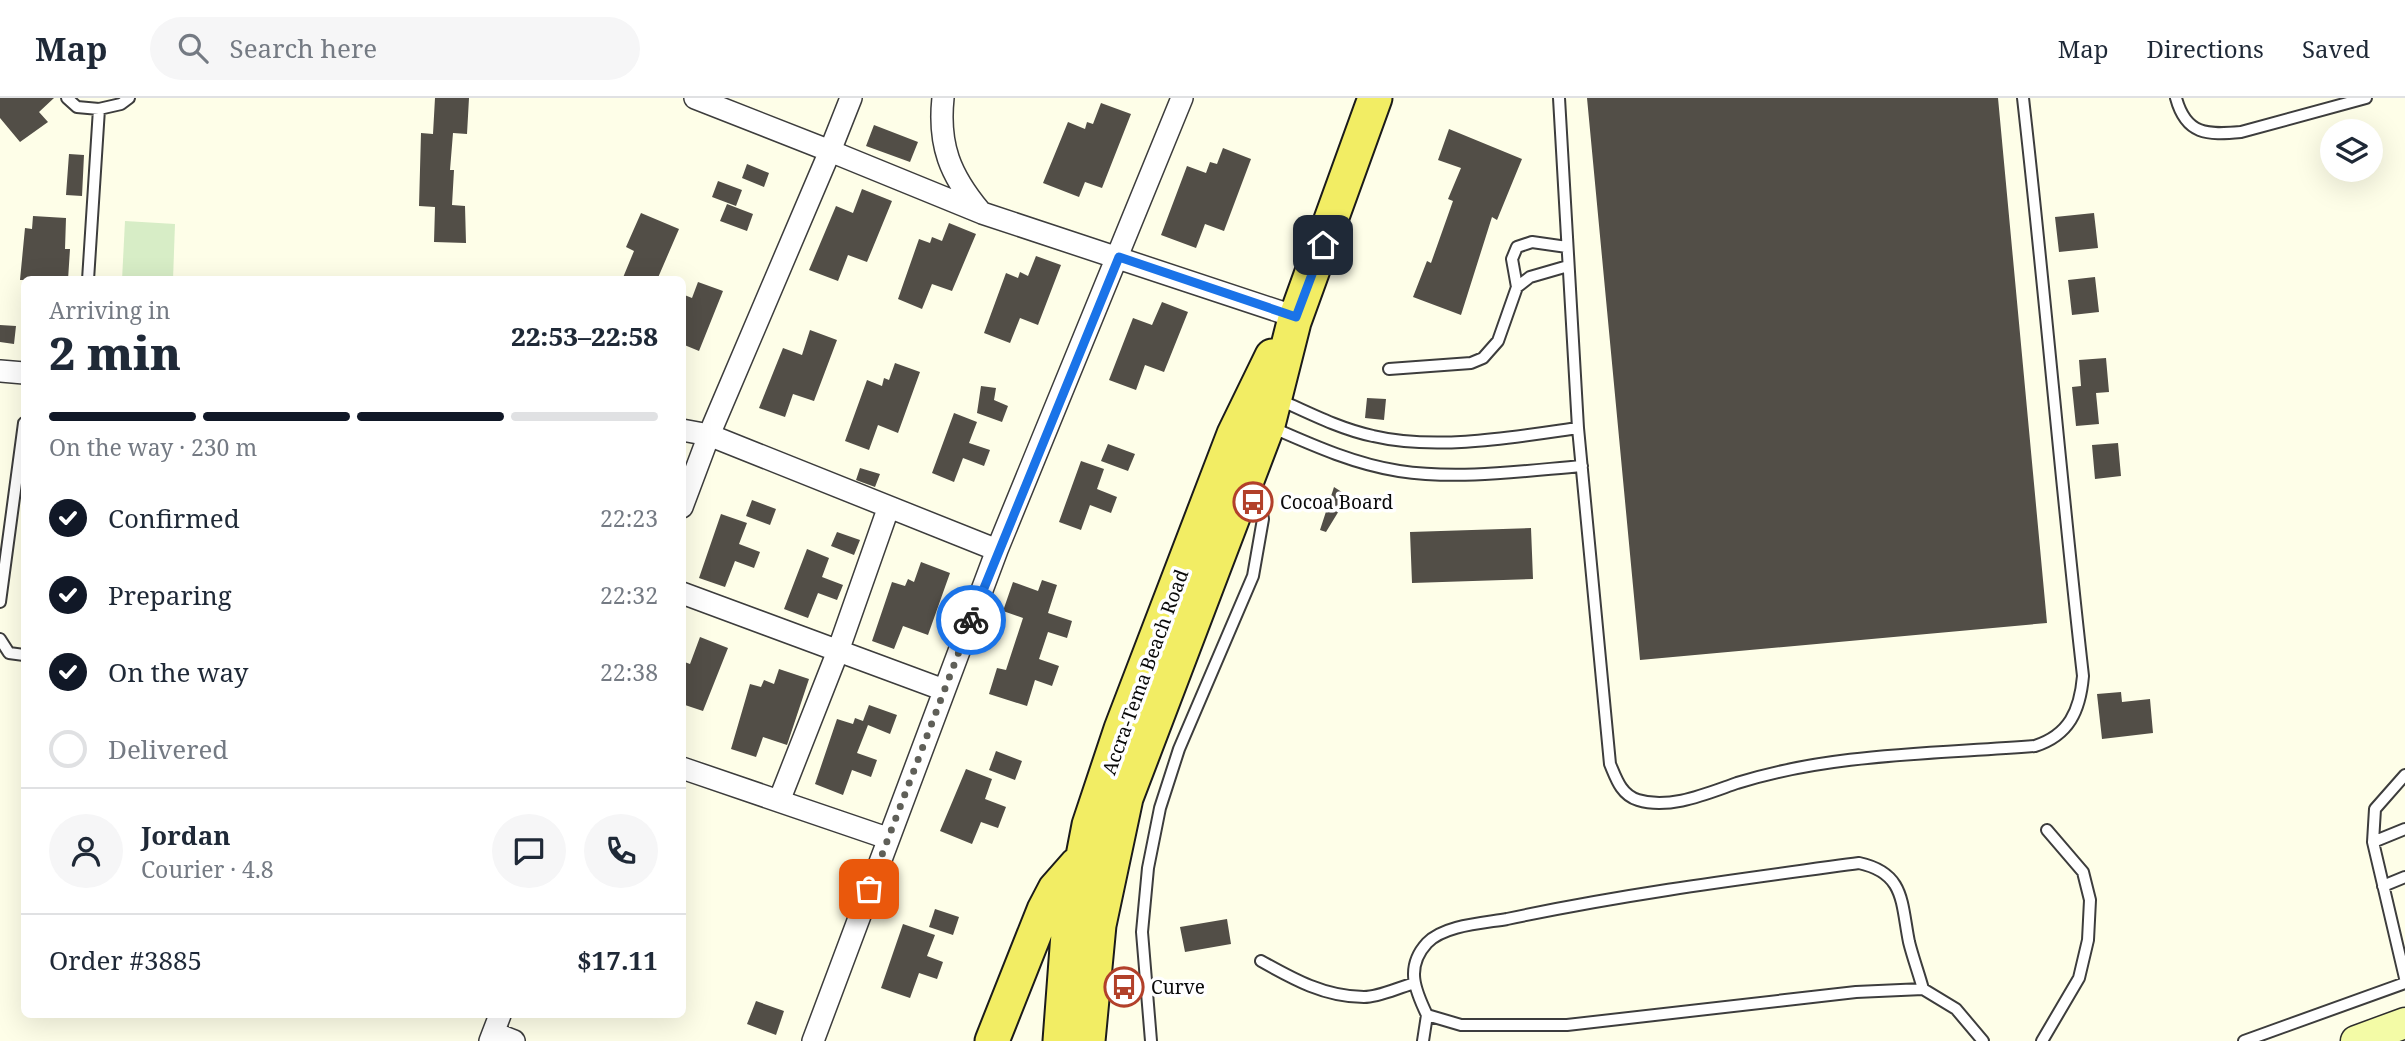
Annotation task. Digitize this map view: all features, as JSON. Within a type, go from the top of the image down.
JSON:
[{"type":"main road","name":"Accra-Tema Beach Road","points":[[1088,1041],[1099,925],[1126,798],[1272,412],[1295,320],[1375,98]]},
{"type":"main road","name":"Accra-Tema Beach Road","points":[[1060,1041],[1068,934],[1081,860],[1121,729],[1234,434],[1277,347],[1295,320]]},
{"type":"main road","points":[[992,1041],[1044,910],[1055,889],[1081,860]]},
{"type":"main road","points":[[1099,925],[1106,957],[1105,1041]]},
{"type":"main road","points":[[2357,1041],[2405,1023]]},
{"type":"street","points":[[695,98],[982,212],[1119,257],[1295,320]]},
{"type":"street","points":[[686,496],[709,435],[851,98]]},
{"type":"street","points":[[943,98],[941,126],[944,150],[965,192],[982,212]]},
{"type":"street","points":[[813,1041],[997,550],[1182,98]]},
{"type":"street","points":[[0,371],[21,373]]},
{"type":"street","points":[[686,431],[709,435],[888,509],[997,550]]},
{"type":"street","points":[[779,801],[838,651],[888,509]]},
{"type":"street","points":[[686,594],[944,690]]},
{"type":"street","points":[[686,769],[887,838]]},
{"type":"street","points":[[495,1030],[514,1041]]},
{"type":"lane","points":[[67,98],[78,107],[99,109],[121,104],[129,98]]},
{"type":"lane","points":[[1559,98],[1578,428],[1610,764],[1619,787],[1636,800],[1661,802],[1700,796],[1810,764],[2035,746],[2064,732],[2081,697],[2083,677],[2023,98]]},
{"type":"lane","points":[[2176,98],[2186,123],[2194,129],[2224,133],[2241,132],[2366,98]]},
{"type":"lane","points":[[88,276],[99,109]]},
{"type":"lane","points":[[1389,369],[1471,363],[1483,358],[1497,341],[1517,287],[1512,259],[1517,247],[1532,242],[1567,247]]},
{"type":"lane","points":[[1517,287],[1530,277],[1568,266]]},
{"type":"lane","points":[[1272,412],[1327,451],[1397,470],[1432,474],[1499,474],[1582,466]]},
{"type":"lane","points":[[1272,412],[1375,437],[1411,442],[1508,438],[1578,428]]},
{"type":"lane","points":[[0,602],[21,446]]},
{"type":"lane","points":[[1151,1041],[1142,933],[1148,868],[1160,808],[1179,749],[1253,576],[1263,519],[1254,459]]},
{"type":"lane","points":[[0,639],[9,653],[21,655]]},
{"type":"lane","points":[[2244,1041],[2405,981],[2373,842],[2375,809],[2405,775]]},
{"type":"lane","points":[[2373,842],[2405,829]]},
{"type":"lane","points":[[2042,1041],[2079,978],[2088,940],[2090,900],[2083,872],[2047,830]]},
{"type":"lane","points":[[1423,1041],[1427,1015],[1412,984],[1415,961],[1428,941],[1451,930],[1590,901],[1858,863],[1877,867],[1895,882],[1904,907],[1910,943],[1923,989]]},
{"type":"lane","points":[[2383,886],[2405,877]]},
{"type":"lane","points":[[1261,961],[1302,984],[1336,994],[1366,997],[1412,984]]},
{"type":"lane","points":[[1427,1015],[1461,1025],[1567,1025],[1856,992],[1923,989],[1956,1009],[1983,1041]]},
{"type":"green space","points":[[125,221],[175,224],[173,276],[122,276]]},
{"type":"building","points":[[0,98],[54,98],[39,112],[48,122],[20,142],[0,118]]},
{"type":"building","points":[[435,98],[469,98],[467,134],[453,133],[450,170],[454,170],[452,205],[465,206],[466,243],[434,242],[435,207],[419,206],[421,133],[433,134]]},
{"type":"building","points":[[1587,98],[1998,98],[2047,623],[1640,660]]},
{"type":"building","points":[[1101,103],[1131,114],[1102,188],[1085,182],[1079,197],[1043,183],[1068,122],[1085,129],[1087,122],[1093,124]]},
{"type":"building","points":[[874,125],[918,142],[910,162],[866,146]]},
{"type":"building","points":[[1449,129],[1522,159],[1497,220],[1492,217],[1461,315],[1413,297],[1427,261],[1431,263],[1453,201],[1448,199],[1461,168],[1438,160]]},
{"type":"building","points":[[1223,148],[1251,159],[1224,231],[1205,224],[1196,248],[1161,235],[1187,166],[1206,173],[1210,162],[1217,164]]},
{"type":"building","points":[[69,154],[84,155],[82,196],[66,195]]},
{"type":"building","points":[[747,164],[769,173],[764,187],[742,178]]},
{"type":"building","points":[[718,181],[742,190],[736,206],[712,197]]},
{"type":"building","points":[[862,189],[892,201],[867,262],[848,255],[838,281],[809,270],[836,206],[853,213]]},
{"type":"building","points":[[727,204],[753,214],[747,231],[720,221]]},
{"type":"building","points":[[641,213],[679,229],[659,276],[624,276],[634,251],[626,247]]},
{"type":"building","points":[[2094,213],[2098,248],[2059,252],[2055,217]]},
{"type":"building","points":[[33,216],[66,218],[65,249],[70,249],[68,276],[21,276],[20,280],[25,228],[32,229]]},
{"type":"building","points":[[949,223],[976,234],[952,291],[932,284],[922,309],[898,299],[919,239],[930,243],[932,237],[942,241]]},
{"type":"building","points":[[1036,256],[1061,265],[1038,325],[1020,318],[1010,343],[984,333],[1006,273],[1018,278],[1020,272],[1028,276]]},
{"type":"building","points":[[2095,277],[2099,312],[2072,315],[2068,280]]},
{"type":"building","points":[[698,282],[723,291],[699,351],[686,346],[686,296],[692,298]]},
{"type":"building","points":[[1162,302],[1188,312],[1164,372],[1145,365],[1136,390],[1109,380],[1133,318],[1152,325]]},
{"type":"building","points":[[0,325],[16,326],[14,344],[0,342]]},
{"type":"building","points":[[810,330],[837,340],[814,401],[793,394],[785,417],[759,408],[783,348],[802,355]]},
{"type":"building","points":[[2106,358],[2109,392],[2096,393],[2099,424],[2076,426],[2072,387],[2081,386],[2079,360]]},
{"type":"building","points":[[895,363],[920,372],[898,433],[878,425],[869,450],[845,441],[867,380],[882,386],[884,378],[889,380]]},
{"type":"building","points":[[981,386],[996,388],[994,400],[1008,406],[1002,422],[977,413]]},
{"type":"building","points":[[1367,398],[1386,399],[1384,420],[1365,418]]},
{"type":"building","points":[[954,413],[977,422],[969,443],[990,450],[984,466],[963,458],[954,482],[932,473]]},
{"type":"building","points":[[2118,443],[2121,476],[2095,479],[2092,445]]},
{"type":"building","points":[[1108,444],[1135,454],[1128,471],[1101,461]]},
{"type":"building","points":[[1081,461],[1104,469],[1097,489],[1117,497],[1111,513],[1090,505],[1081,530],[1059,522]]},
{"type":"building","points":[[860,468],[880,474],[875,487],[856,480]]},
{"type":"building","points":[[1334,487],[1348,496],[1326,532],[1320,530]]},
{"type":"building","points":[[752,500],[776,509],[770,525],[746,516]]},
{"type":"building","points":[[721,514],[747,523],[739,544],[760,552],[754,568],[735,561],[725,587],[699,578]]},
{"type":"building","points":[[1531,528],[1533,579],[1412,583],[1410,532]]},
{"type":"building","points":[[837,532],[860,540],[854,555],[831,546]]},
{"type":"building","points":[[807,549],[829,558],[822,577],[843,585],[837,600],[818,593],[808,618],[784,609]]},
{"type":"building","points":[[921,562],[950,573],[928,635],[903,626],[894,649],[872,641],[892,582],[905,586],[908,579],[914,582]]},
{"type":"building","points":[[1042,580],[1057,585],[1048,613],[1072,621],[1067,638],[1048,632],[1039,659],[1059,666],[1052,686],[1035,680],[1027,706],[989,694],[997,668],[1006,670],[1023,618],[1003,611],[1013,582],[1038,591]]},
{"type":"building","points":[[700,637],[728,648],[703,711],[686,705],[686,662],[690,664]]},
{"type":"building","points":[[779,669],[809,679],[787,745],[763,737],[756,757],[731,749],[750,684],[761,687],[764,680],[774,684]]},
{"type":"building","points":[[2121,692],[2122,702],[2150,699],[2153,733],[2102,739],[2097,694]]},
{"type":"building","points":[[869,705],[897,715],[890,734],[868,725],[857,753],[877,760],[871,777],[852,770],[843,795],[815,784],[837,719],[853,724],[855,718],[863,721]]},
{"type":"building","points":[[996,751],[1022,761],[1015,780],[989,770]]},
{"type":"building","points":[[966,769],[992,779],[985,799],[1006,807],[998,828],[981,822],[972,844],[940,831]]},
{"type":"building","points":[[935,909],[959,917],[953,935],[929,927]]},
{"type":"building","points":[[1227,919],[1231,944],[1185,952],[1180,927]]},
{"type":"building","points":[[903,924],[935,935],[927,956],[943,962],[937,979],[919,973],[910,998],[881,988]]},
{"type":"building","points":[[756,1001],[784,1011],[776,1035],[747,1024]]},
{"type":"way so far","points":[[869,889],[971,620]]},
{"type":"place","name":"Cocoa Board","points":[[1253,502]]},
{"type":"place","name":"Curve","points":[[1124,987]]},
{"type":"route","points":[[971,620],[997,550],[1119,257],[1296,317],[1323,245]]}]
